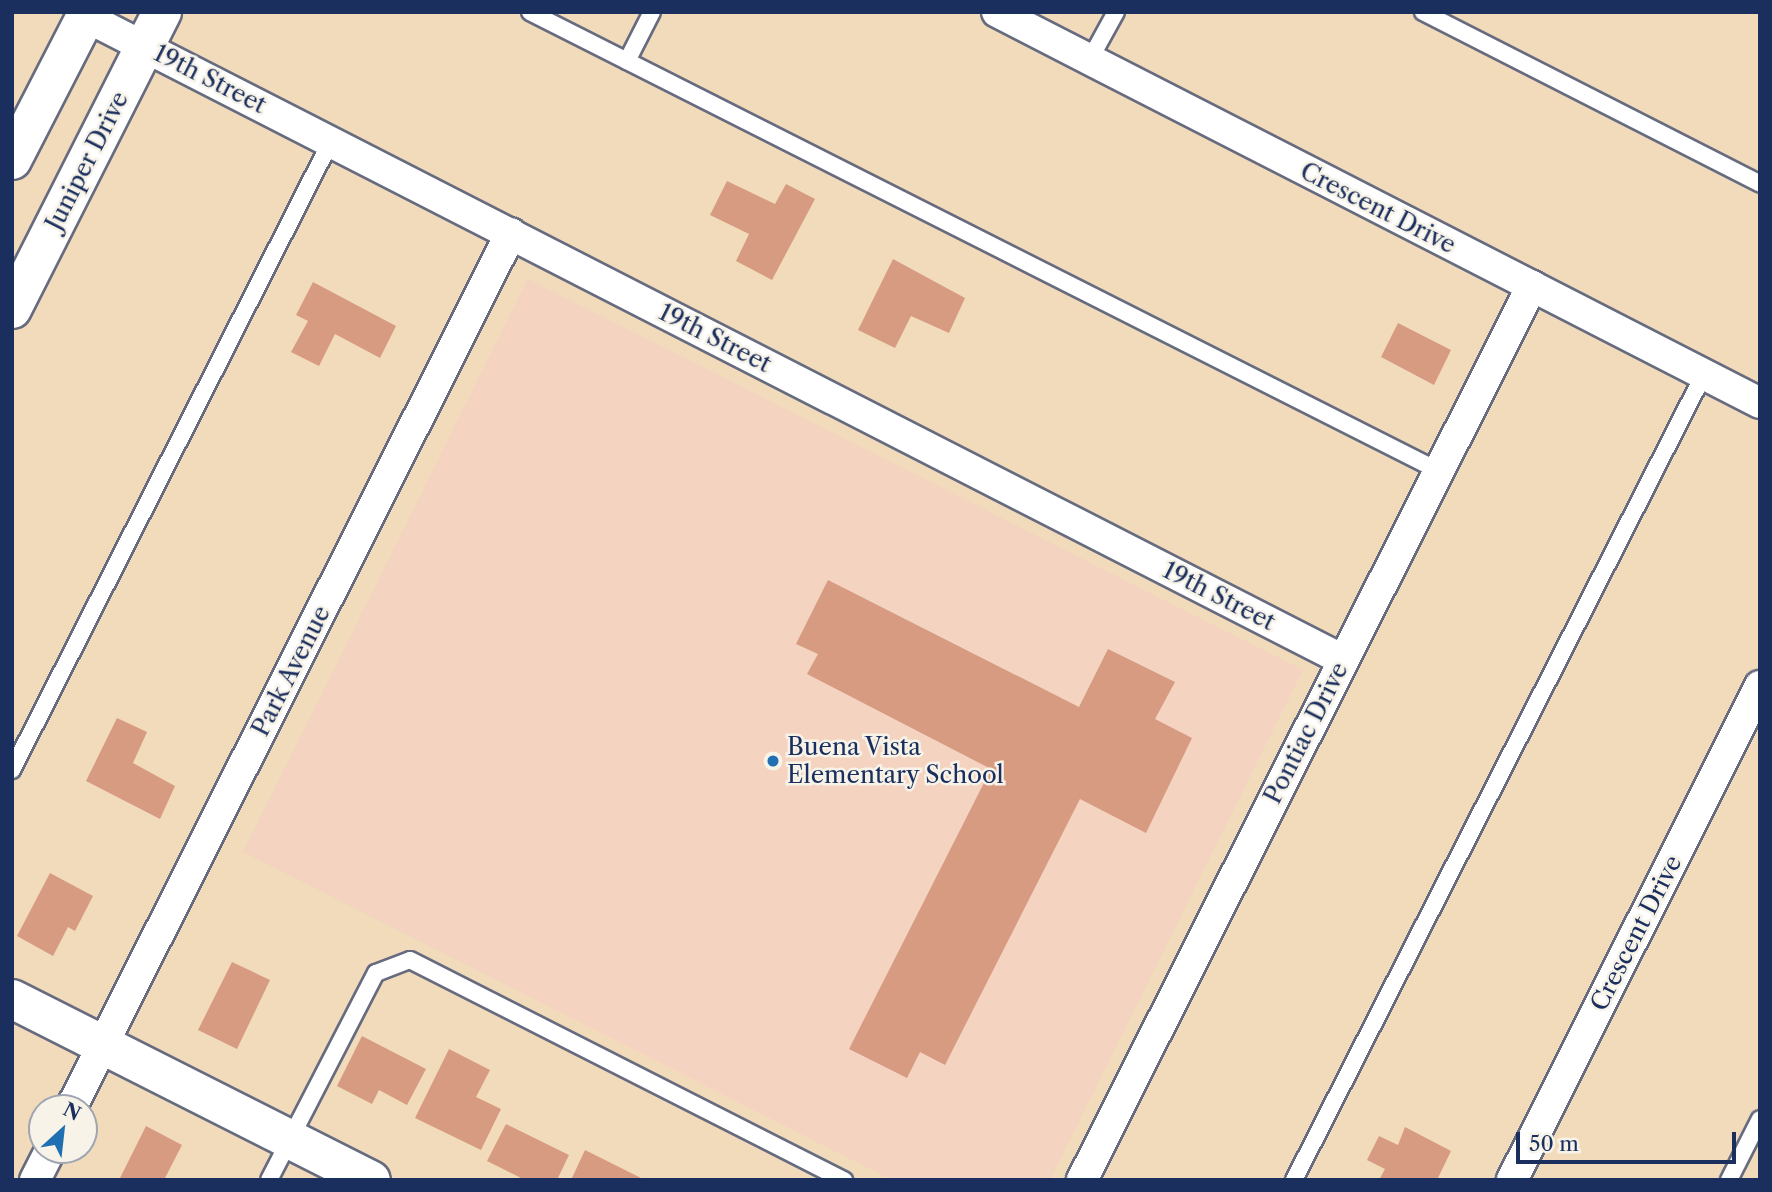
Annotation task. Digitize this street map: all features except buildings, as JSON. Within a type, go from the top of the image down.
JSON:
[{"type":"street","name":"Juniper Drive","points":[[12,309],[162,12]]},
{"type":"street","name":"Crescent Drive","points":[[997,12],[1760,403]]},
{"type":"street","name":"19th Street","points":[[87,15],[1343,660]]},
{"type":"street","points":[[12,160],[87,15]]},
{"type":"street","name":"Park Avenue","points":[[78,1094],[511,233]]},
{"type":"street","name":"Pontiac Drive","points":[[1082,1180],[1532,286]]},
{"type":"street","name":"Crescent Drive","points":[[1512,1180],[1760,686]]},
{"type":"street","points":[[12,999],[371,1180]]},
{"type":"street","points":[[35,1180],[43,1164]]},
{"type":"lane","points":[[530,12],[1439,471]]},
{"type":"lane","points":[[627,61],[652,12]]},
{"type":"lane","points":[[1089,61],[1116,12]]},
{"type":"lane","points":[[1423,12],[1760,184]]},
{"type":"lane","points":[[12,770],[331,141]]},
{"type":"lane","points":[[1294,1180],[1704,374]]},
{"type":"lane","points":[[269,1180],[376,973],[410,960],[844,1180]]},
{"type":"lane","points":[[1729,1180],[1760,1119]]},
{"type":"shaded area","name":"Buena Vista Elementary School","points":[[528,279],[1303,670],[1050,1180],[892,1180],[243,852]]},
{"type":"place","name":"Buena Vista Elementary School","points":[[773,761]]}]
